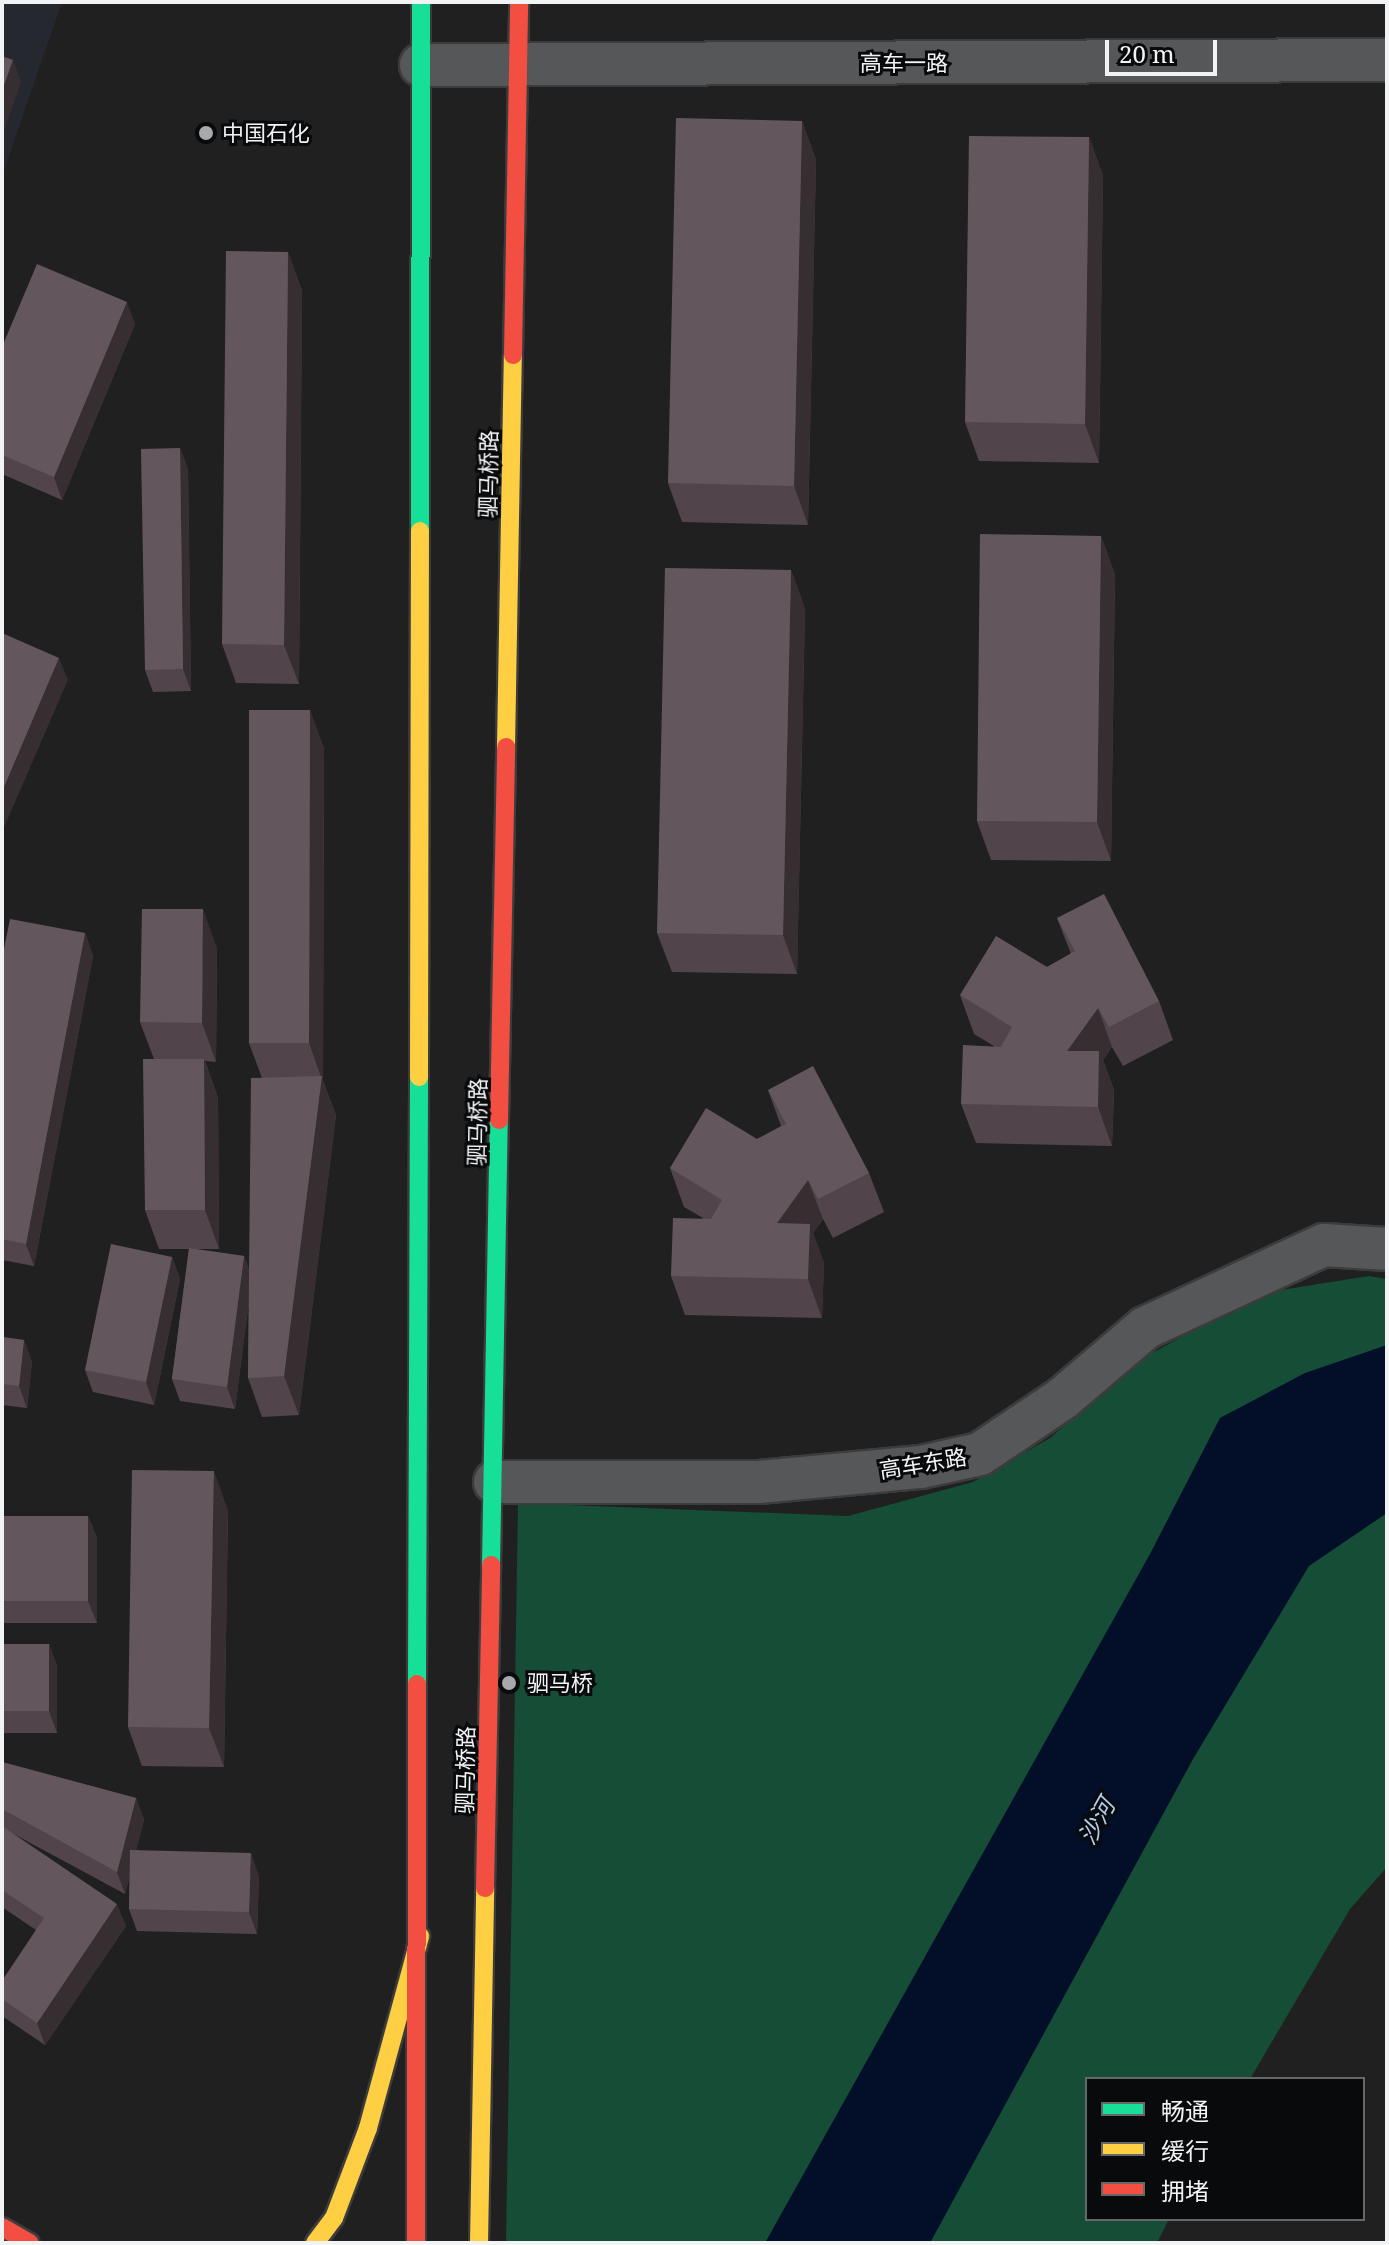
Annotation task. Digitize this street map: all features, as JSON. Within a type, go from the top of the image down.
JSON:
[{"type":"main road","name":"驷马桥路","points":[[416,2243],[420,1936],[421,2]]},
{"type":"main road","name":"驷马桥路","points":[[479,2243],[495,1482],[519,2]]},
{"type":"main road","points":[[315,2243],[334,2218],[368,2128],[420,1936]]},
{"type":"main road","points":[[2,2227],[30,2243]]},
{"type":"street","name":"高车一路","points":[[421,65],[1387,60]]},
{"type":"street","name":"高车东路","points":[[495,1482],[759,1482],[921,1467],[980,1454],[1062,1399],[1145,1328],[1324,1245],[1387,1249]]},
{"type":"shaded area","points":[[2,2],[62,2],[2,176]]},
{"type":"green space","points":[[1369,1276],[1387,1279],[1387,1867],[1350,1909],[1251,2077],[1085,2077],[1085,2221],[1168,2221],[1157,2243],[506,2243],[518,1503],[848,1516],[973,1482],[1050,1438],[1143,1358],[1262,1293]]},
{"type":"water","name":"沙河","points":[[1387,1345],[1387,1513],[1309,1566],[1193,1759],[930,2243],[765,2243],[1150,1554],[1220,1418],[1305,1373]]},
{"type":"building","points":[[2,56],[13,60],[2,91]]},
{"type":"building","points":[[676,118],[802,121],[794,486],[668,483]]},
{"type":"building","points":[[969,136],[1089,137],[1085,424],[965,422]]},
{"type":"building","points":[[226,251],[288,252],[284,645],[222,644]]},
{"type":"building","points":[[37,264],[127,302],[54,477],[2,455],[2,347]]},
{"type":"building","points":[[180,448],[183,669],[145,670],[141,449]]},
{"type":"building","points":[[980,534],[1101,536],[1097,822],[977,821]]},
{"type":"building","points":[[665,568],[791,570],[783,935],[657,933]]},
{"type":"building","points":[[2,633],[59,658],[2,792]]},
{"type":"building","points":[[249,710],[310,710],[309,1043],[249,1043]]},
{"type":"building","points":[[1104,894],[1159,1001],[1109,1027],[1098,1008],[1067,1051],[1099,1051],[1098,1107],[961,1104],[963,1045],[1001,1047],[1012,1027],[960,995],[996,936],[1047,967],[1075,951],[1057,918]]},
{"type":"building","points":[[142,909],[203,909],[202,1023],[140,1022]]},
{"type":"building","points":[[10,919],[85,933],[26,1244],[2,1239],[2,959]]},
{"type":"building","points":[[143,1059],[204,1059],[205,1210],[145,1210]]},
{"type":"building","points":[[813,1066],[869,1173],[818,1199],[808,1180],[777,1223],[810,1224],[808,1279],[671,1276],[673,1218],[711,1219],[722,1200],[670,1168],[706,1108],[757,1139],[786,1124],[768,1090]]},
{"type":"building","points":[[322,1076],[284,1376],[248,1378],[251,1078]]},
{"type":"building","points":[[111,1244],[172,1257],[146,1382],[85,1370]]},
{"type":"building","points":[[189,1248],[244,1256],[227,1387],[172,1379]]},
{"type":"building","points":[[2,1337],[24,1340],[19,1386],[2,1384]]},
{"type":"building","points":[[132,1470],[214,1471],[209,1728],[128,1727]]},
{"type":"building","points":[[2,1516],[88,1516],[88,1601],[2,1601]]},
{"type":"building","points":[[2,1644],[49,1644],[49,1711],[2,1711]]},
{"type":"building","points":[[2,1762],[136,1798],[117,1872],[2,1809]]},
{"type":"building","points":[[2,1826],[117,1904],[37,2023],[2,1999],[2,1981],[44,1918],[2,1890]]},
{"type":"building","points":[[130,1850],[251,1853],[249,1912],[129,1909]]},
{"type":"traffic: fast","points":[[420,531],[421,2]]},
{"type":"traffic: fast","points":[[417,1684],[419,1077]]},
{"type":"traffic: fast","points":[[491,1565],[499,1120]]},
{"type":"traffic: slow","points":[[506,747],[513,355]]},
{"type":"traffic: slow","points":[[419,1077],[420,531]]},
{"type":"traffic: slow","points":[[479,2243],[485,1888]]},
{"type":"traffic: slow","points":[[315,2243],[334,2218],[368,2128],[420,1936]]},
{"type":"traffic: jam","points":[[513,355],[519,2]]},
{"type":"traffic: jam","points":[[499,1120],[506,747]]},
{"type":"traffic: jam","points":[[485,1888],[491,1565]]},
{"type":"traffic: jam","points":[[416,2243],[417,1684]]},
{"type":"traffic: jam","points":[[2,2227],[30,2243]]},
{"type":"place","name":"中国石化","points":[[206,133]]},
{"type":"place","name":"驷马桥","points":[[509,1683]]}]
